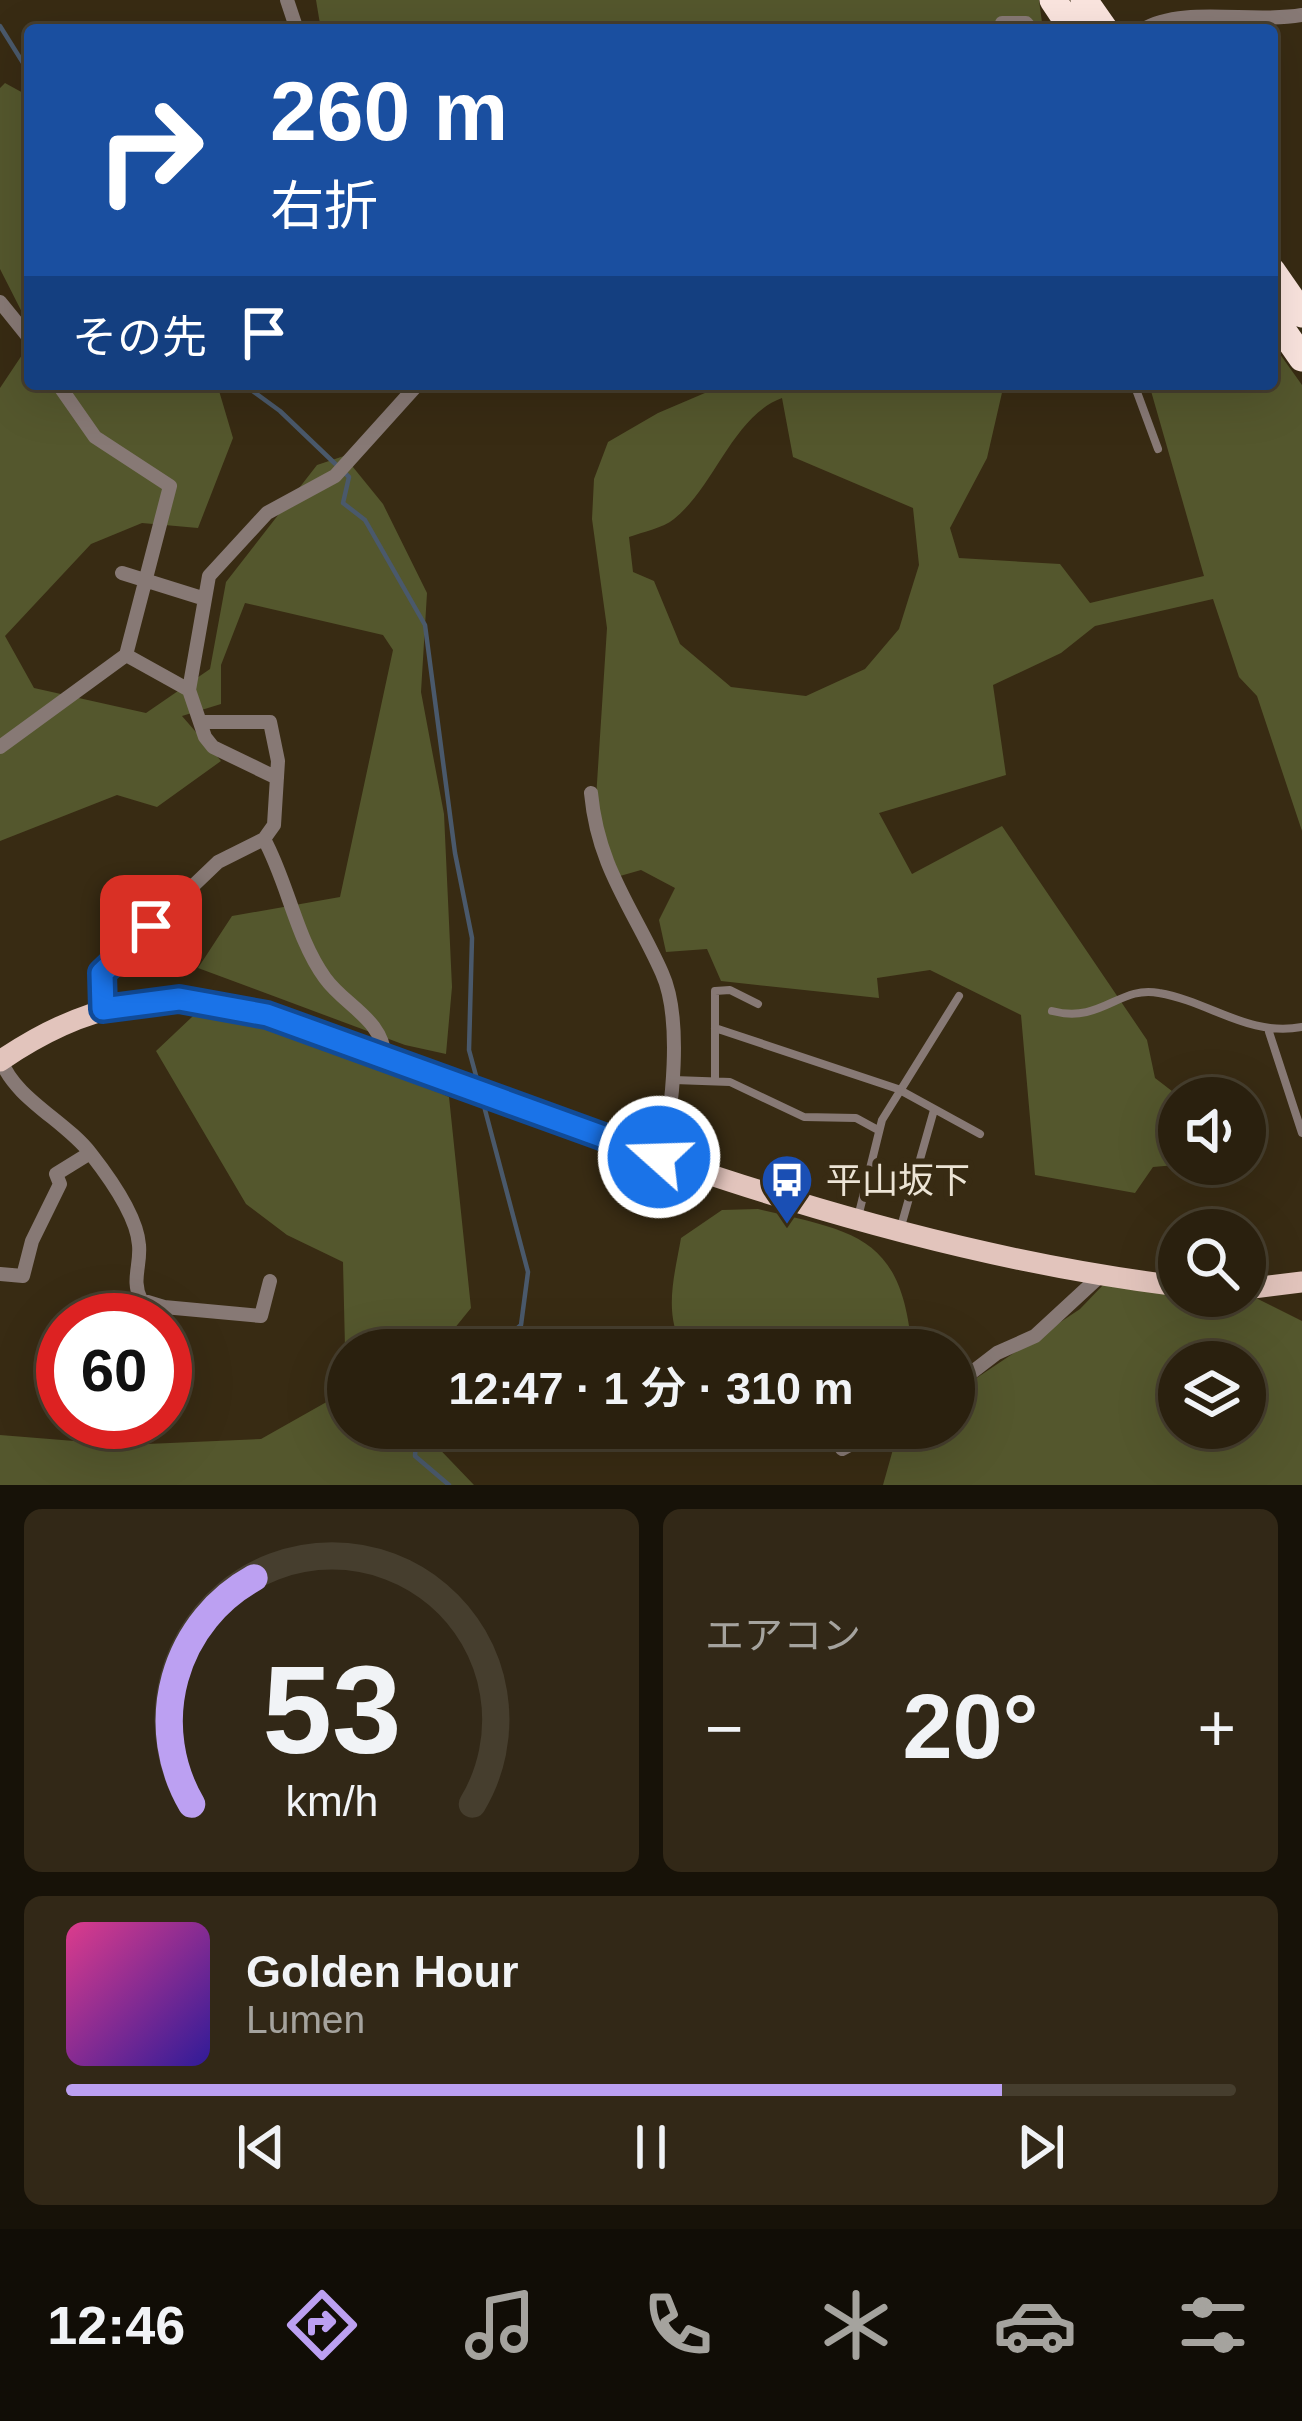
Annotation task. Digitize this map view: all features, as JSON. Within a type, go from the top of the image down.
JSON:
[{"type":"highway","points":[[1278,280],[1302,314]]},
{"type":"highway","points":[[1278,324],[1302,358]]},
{"type":"main road","points":[[1,1060],[60,1024],[103,1009],[153,1000],[206,1000],[267,1015],[659,1157],[967,1252],[1158,1283]]},
{"type":"main road","points":[[1266,1286],[1302,1282]]},
{"type":"street","points":[[1154,24],[1168,17],[1263,22],[1302,15]]},
{"type":"street","points":[[1002,23],[1027,24]]},
{"type":"street","points":[[0,302],[24,332]]},
{"type":"street","points":[[0,747],[126,655],[170,486],[95,436],[62,390]]},
{"type":"street","points":[[277,778],[213,748],[189,690],[209,576],[267,513],[335,476],[413,390]]},
{"type":"street","points":[[122,573],[202,598]]},
{"type":"street","points":[[126,655],[189,690]]},
{"type":"street","points":[[103,1009],[102,973],[218,862],[264,839],[274,825],[277,778],[270,722],[200,722]]},
{"type":"street","points":[[590,794],[609,874],[666,984],[674,1080],[659,1157]]},
{"type":"street","points":[[264,839],[315,964],[336,992],[369,1019],[384,1042],[385,1058]]},
{"type":"street","points":[[1,1060],[20,1089],[91,1153],[140,1240],[134,1286],[141,1300],[164,1307],[261,1316],[270,1281]]},
{"type":"street","points":[[0,1274],[23,1276],[32,1240],[59,1184],[56,1174],[91,1153]]},
{"type":"street","points":[[975,1370],[997,1353],[1035,1336],[1101,1275]]},
{"type":"lane","points":[[1136,390],[1158,449]]},
{"type":"lane","points":[[715,1079],[715,991],[730,990],[758,1004]]},
{"type":"lane","points":[[1052,1011],[1077,1018],[1132,994],[1154,992],[1269,1032],[1302,1027]]},
{"type":"lane","points":[[858,1218],[878,1130],[898,1089],[959,996]]},
{"type":"lane","points":[[716,1028],[898,1089],[980,1134]]},
{"type":"lane","points":[[1269,1032],[1302,1132]]},
{"type":"lane","points":[[674,1080],[715,1079],[804,1117],[843,1116],[878,1130]]},
{"type":"lane","points":[[899,1230],[934,1110]]},
{"type":"green space","points":[[316,0],[1039,0],[1042,24],[320,24]]},
{"type":"green space","points":[[5,83],[24,93],[24,316],[0,269],[0,88]]},
{"type":"green space","points":[[1278,351],[1302,385],[1302,831],[1257,696],[1239,677],[1213,599],[1095,626],[1061,653],[993,685],[1006,775],[879,813],[912,874],[1002,826],[1147,1040],[1158,1080],[1158,1167],[1135,1193],[1035,1175],[1021,1015],[930,970],[877,978],[879,998],[721,981],[707,949],[666,952],[659,920],[675,888],[641,870],[620,876],[595,814],[607,628],[592,519],[594,479],[608,442],[712,390],[1003,390],[987,458],[950,528],[959,558],[1060,564],[1090,603],[1204,576],[1151,390],[1278,390]],"holes":[[[782,398],[793,457],[913,508],[919,565],[899,629],[865,669],[806,696],[731,687],[680,644],[654,581],[633,572],[629,537],[674,519],[750,420]]]},
{"type":"green space","points":[[24,352],[24,390],[219,390],[233,438],[198,528],[142,523],[91,544],[5,636],[34,688],[146,713],[210,669],[226,582],[317,465],[344,456],[383,504],[427,593],[421,692],[444,814],[452,987],[446,1054],[405,1045],[198,968],[232,916],[340,897],[393,650],[383,635],[245,603],[221,665],[221,704],[182,716],[221,761],[157,807],[117,795],[0,841],[0,388]]},
{"type":"green space","points":[[193,1016],[264,1023],[355,1053],[449,1097],[471,1308],[454,1329],[345,1329],[343,1262],[287,1235],[246,1204],[156,1051]]},
{"type":"green space","points":[[758,1209],[822,1225],[868,1245],[898,1283],[909,1329],[676,1329],[673,1282],[681,1238],[722,1210]]},
{"type":"green space","points":[[1104,1284],[1158,1293],[1158,1317],[1266,1317],[1266,1303],[1302,1321],[1302,1485],[883,1485],[893,1449],[975,1449],[975,1379],[1080,1309]]},
{"type":"green space","points":[[327,1402],[327,1449],[439,1449],[474,1485],[0,1485],[0,1435],[36,1438],[36,1449],[192,1449],[192,1442],[261,1439]]},
{"type":"waterway","points":[[0,26],[24,64]]},
{"type":"waterway","points":[[251,390],[349,477],[343,503],[365,520],[425,625],[455,853],[472,938],[469,1050],[478,1083]]},
{"type":"waterway","points":[[484,1106],[528,1272],[521,1325],[517,1329]]},
{"type":"waterway","points":[[416,1449],[415,1456],[449,1485]]},
{"type":"place","name":"平山坂下","points":[[787,1226]]},
{"type":"route","points":[[151,926],[102,973],[103,1009],[179,999],[206,1000],[267,1015],[659,1157]]}]
